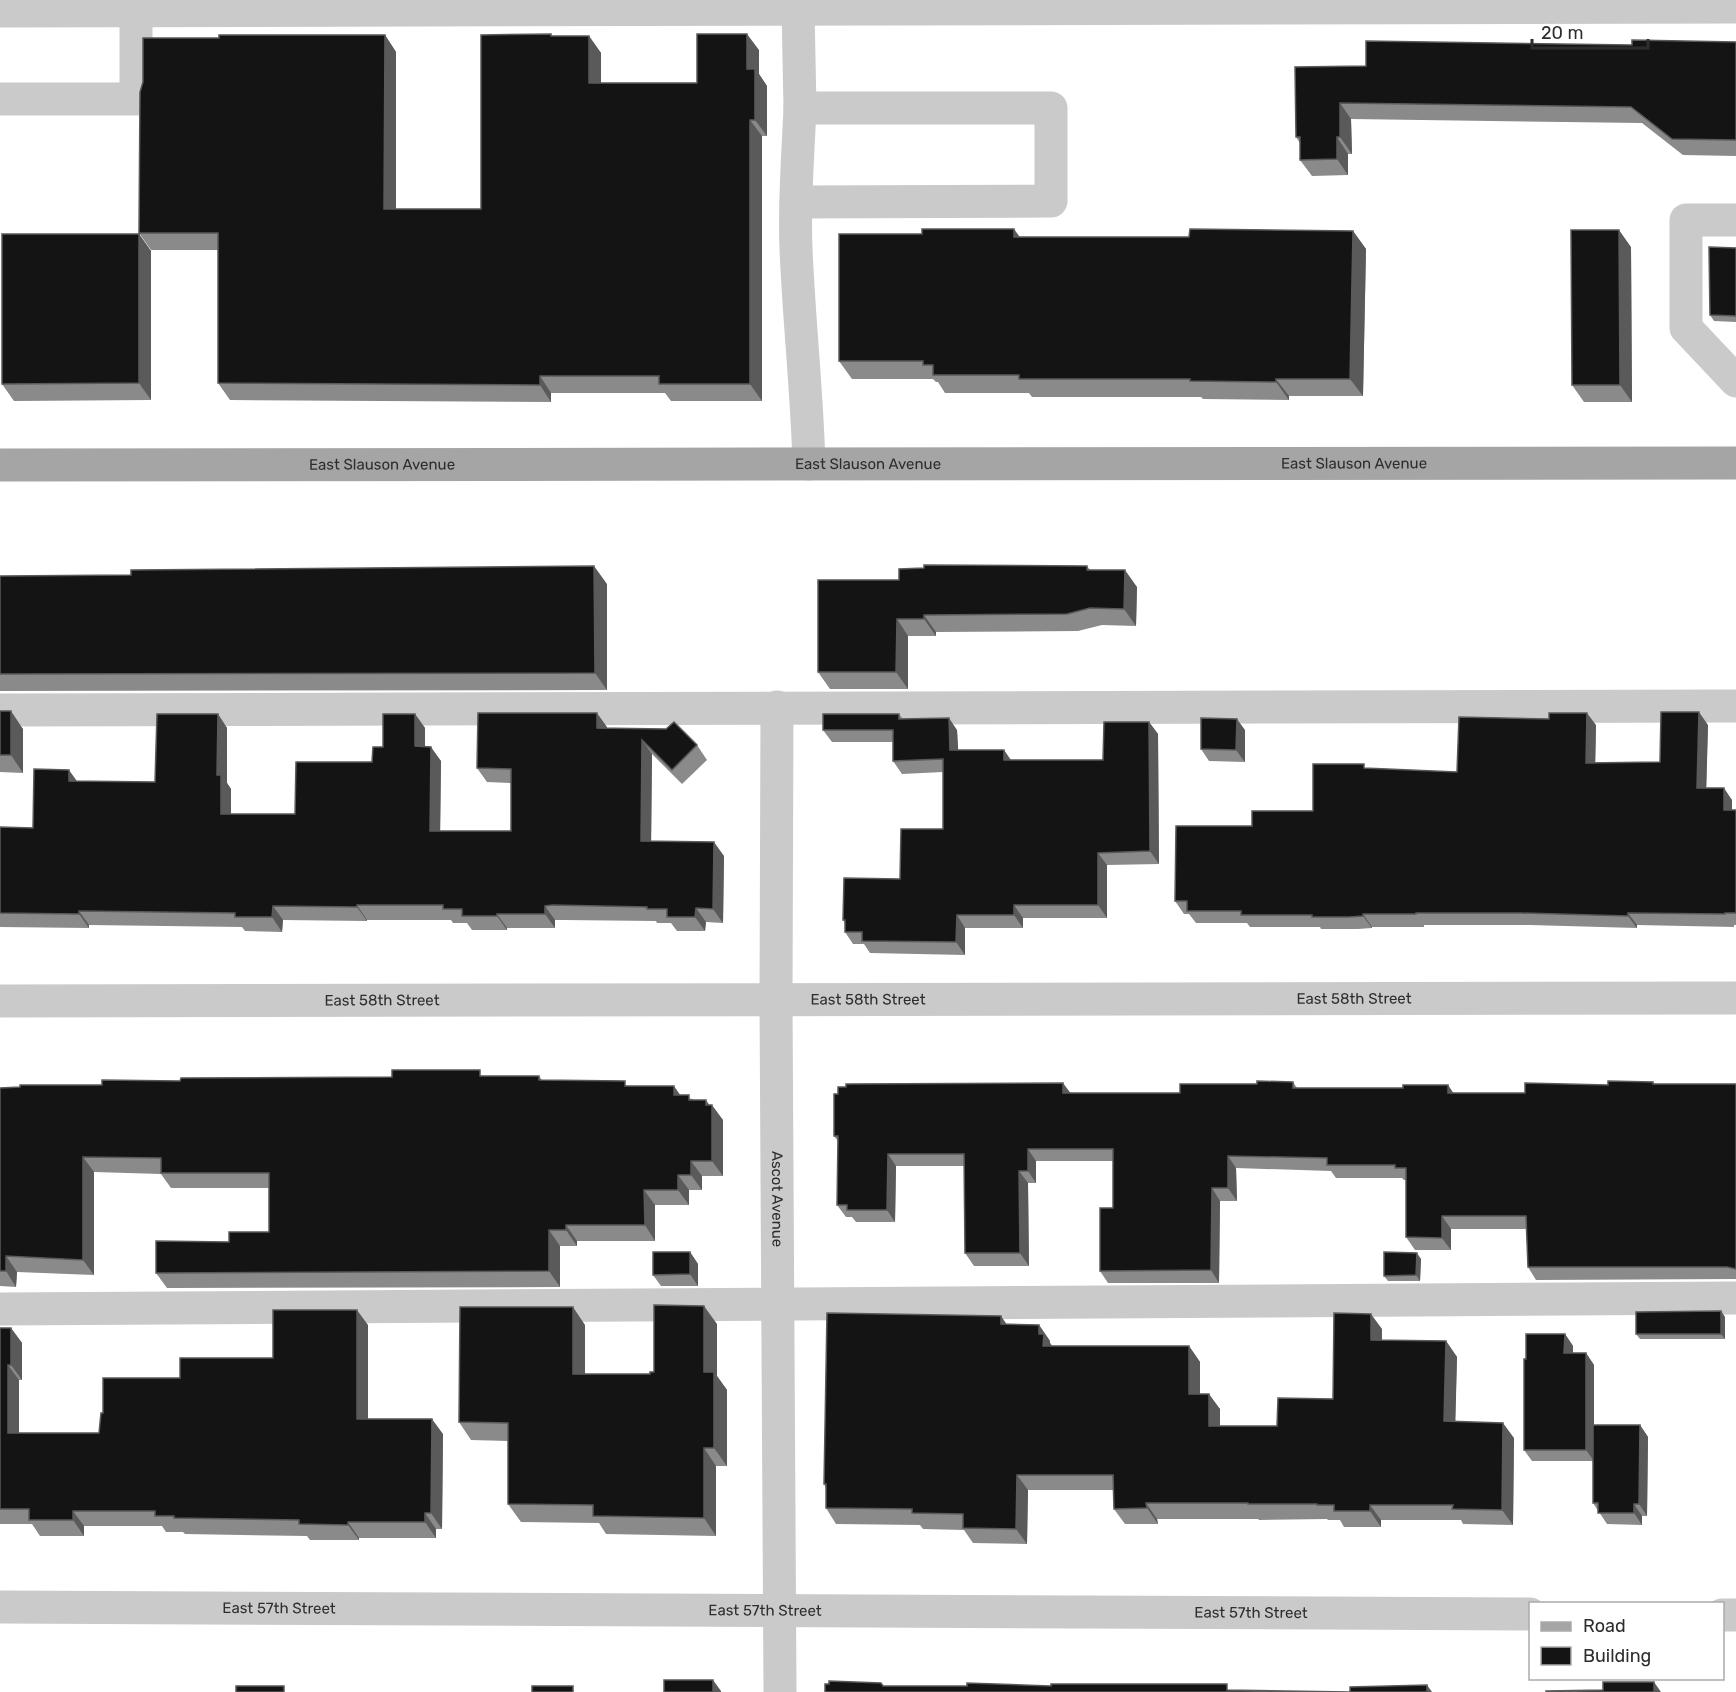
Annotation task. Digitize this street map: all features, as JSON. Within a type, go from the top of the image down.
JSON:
[{"type":"main road","name":"East Slauson Avenue","points":[[0,465],[1736,463]]},
{"type":"street","points":[[0,11],[1736,7]]},
{"type":"street","points":[[798,9],[800,108],[796,249],[807,398],[809,464]]},
{"type":"street","points":[[0,99],[136,99],[136,11]]},
{"type":"street","points":[[796,202],[1051,201],[1051,108],[800,108]]},
{"type":"street","points":[[1736,220],[1686,220],[1686,328],[1736,381]]},
{"type":"street","points":[[0,710],[1736,706]]},
{"type":"street","name":"Ascot Avenue","points":[[777,707],[776,1000],[780,1692]]},
{"type":"street","name":"East 58th Street","points":[[0,1001],[1736,998]]},
{"type":"street","points":[[0,1308],[1736,1298]]},
{"type":"street","name":"East 57th Street","points":[[0,1607],[1529,1614]]},
{"type":"building","points":[[551,34],[551,36],[589,36],[589,83],[697,83],[697,34],[747,34],[747,69],[755,69],[755,120],[750,120],[750,384],[659,384],[659,376],[540,376],[540,385],[218,383],[218,233],[139,233],[140,92],[143,82],[143,38],[219,38],[219,35],[385,35],[384,209],[481,209],[481,35]]},
{"type":"building","points":[[1632,40],[1736,42],[1736,140],[1672,139],[1631,107],[1340,103],[1340,137],[1337,137],[1337,159],[1300,160],[1300,137],[1296,137],[1295,67],[1366,66],[1366,41],[1632,45]]},
{"type":"building","points":[[922,229],[1014,229],[1014,237],[1189,237],[1190,229],[1353,231],[1350,379],[1276,379],[1276,382],[1190,381],[1190,379],[1019,379],[1019,375],[933,375],[933,365],[923,365],[923,361],[839,361],[839,234],[922,234]]},
{"type":"building","points":[[1571,230],[1619,230],[1620,385],[1572,385]]},
{"type":"building","points":[[2,234],[139,234],[139,383],[2,384]]},
{"type":"building","points":[[1709,247],[1736,248],[1736,316],[1710,315]]},
{"type":"building","points":[[924,565],[1087,566],[1087,570],[1125,570],[1124,609],[1090,608],[1067,614],[924,615],[924,619],[897,619],[896,672],[818,672],[818,580],[899,580],[899,569],[924,568]]},
{"type":"building","points":[[594,566],[595,673],[0,674],[0,576],[131,575],[131,570]]},
{"type":"building","points":[[0,711],[11,711],[11,755],[0,755]]},
{"type":"building","points":[[1661,712],[1699,712],[1697,788],[1724,788],[1724,810],[1736,810],[1736,913],[1628,913],[1628,916],[1416,913],[1312,917],[1312,915],[1241,915],[1241,911],[1187,911],[1187,901],[1175,901],[1176,826],[1252,826],[1252,811],[1313,811],[1313,764],[1364,764],[1364,768],[1457,772],[1459,717],[1549,719],[1549,713],[1587,713],[1586,763],[1660,762]]},
{"type":"building","points":[[478,713],[597,713],[597,728],[666,729],[674,722],[697,745],[672,770],[642,740],[641,841],[714,842],[713,909],[696,908],[695,917],[667,917],[667,909],[647,909],[647,907],[553,905],[545,906],[545,914],[497,914],[497,916],[462,916],[462,909],[443,909],[443,905],[273,906],[272,917],[235,917],[235,913],[79,911],[79,914],[0,913],[0,827],[33,828],[34,769],[69,770],[69,781],[155,782],[157,714],[218,714],[217,775],[221,775],[221,814],[295,814],[296,762],[372,762],[373,747],[383,747],[383,714],[415,714],[415,746],[431,747],[430,831],[511,831],[511,769],[477,768]]},
{"type":"building","points":[[823,714],[899,714],[899,719],[949,718],[950,750],[1004,750],[1004,760],[1103,760],[1104,722],[1149,722],[1150,851],[1098,853],[1098,905],[1014,905],[1014,915],[957,915],[956,942],[862,941],[862,932],[845,932],[844,878],[900,879],[901,829],[943,829],[943,759],[893,761],[893,730],[823,730]]},
{"type":"building","points":[[1201,718],[1237,719],[1236,750],[1201,749]]},
{"type":"building","points":[[392,1070],[480,1070],[480,1076],[539,1076],[539,1080],[625,1081],[625,1086],[674,1086],[674,1095],[689,1095],[689,1100],[706,1100],[706,1105],[712,1105],[712,1161],[691,1161],[691,1175],[678,1175],[678,1190],[644,1190],[645,1225],[566,1225],[566,1230],[549,1230],[549,1271],[156,1273],[156,1241],[229,1242],[229,1232],[269,1232],[269,1173],[161,1173],[161,1158],[83,1157],[83,1260],[6,1256],[6,1271],[0,1271],[0,1088],[20,1087],[20,1085],[102,1085],[102,1080],[180,1081],[181,1078],[392,1077]]},
{"type":"building","points":[[1257,1081],[1293,1082],[1293,1088],[1403,1088],[1403,1085],[1448,1085],[1448,1093],[1525,1093],[1525,1083],[1608,1085],[1608,1081],[1653,1082],[1653,1084],[1736,1084],[1736,1269],[1727,1267],[1528,1267],[1526,1216],[1442,1216],[1442,1238],[1406,1237],[1406,1168],[1395,1168],[1395,1165],[1327,1165],[1327,1158],[1228,1156],[1228,1188],[1212,1188],[1211,1270],[1100,1271],[1100,1208],[1113,1208],[1113,1149],[1028,1149],[1028,1171],[1019,1171],[1020,1253],[965,1253],[964,1154],[888,1154],[887,1210],[847,1210],[847,1205],[837,1205],[838,1136],[834,1136],[834,1094],[838,1094],[838,1087],[846,1087],[846,1084],[1063,1083],[1063,1093],[1180,1093],[1180,1084],[1257,1084]]},
{"type":"building","points":[[653,1252],[690,1252],[690,1274],[653,1275]]},
{"type":"building","points":[[1384,1252],[1417,1253],[1416,1275],[1384,1276]]},
{"type":"building","points":[[654,1305],[704,1306],[704,1372],[714,1372],[714,1448],[704,1448],[704,1518],[593,1516],[593,1505],[508,1504],[508,1423],[459,1422],[460,1307],[573,1307],[573,1374],[650,1374],[654,1372]]},
{"type":"building","points":[[273,1310],[357,1310],[357,1419],[432,1419],[431,1513],[425,1513],[425,1522],[299,1524],[299,1520],[174,1518],[174,1516],[155,1516],[155,1511],[73,1511],[73,1520],[29,1520],[29,1509],[0,1509],[0,1328],[11,1328],[11,1365],[8,1365],[8,1433],[99,1433],[101,1413],[103,1413],[103,1378],[180,1378],[180,1358],[273,1358]]},
{"type":"building","points":[[1721,1311],[1721,1334],[1636,1334],[1636,1312]]},
{"type":"building","points":[[827,1313],[1001,1316],[1001,1324],[1039,1325],[1039,1334],[1044,1334],[1043,1346],[1189,1346],[1189,1394],[1209,1394],[1209,1426],[1277,1426],[1278,1398],[1333,1399],[1334,1313],[1371,1314],[1371,1340],[1446,1341],[1444,1421],[1503,1423],[1502,1510],[1452,1509],[1453,1505],[1370,1505],[1370,1511],[1334,1511],[1334,1505],[1248,1503],[1146,1503],[1147,1508],[1114,1509],[1113,1475],[1017,1475],[1016,1529],[963,1528],[963,1514],[912,1513],[912,1509],[826,1508],[826,1484],[824,1484]]},
{"type":"building","points":[[1526,1334],[1565,1334],[1564,1353],[1586,1353],[1586,1450],[1524,1450]]},
{"type":"building","points":[[1593,1425],[1640,1425],[1639,1504],[1634,1504],[1634,1513],[1598,1513],[1598,1503],[1593,1503]]},
{"type":"building","points":[[664,1680],[713,1680],[713,1692],[664,1692]]},
{"type":"building","points":[[829,1681],[881,1683],[883,1686],[967,1686],[967,1683],[1051,1686],[1051,1684],[1227,1684],[1227,1690],[1350,1692],[825,1692],[825,1684],[829,1684]]},
{"type":"building","points":[[1603,1682],[1654,1682],[1654,1692],[1546,1692],[1603,1690]]},
{"type":"building","points":[[1427,1685],[1427,1692],[1350,1692],[1350,1687]]},
{"type":"building","points":[[236,1686],[284,1686],[284,1692],[236,1692]]},
{"type":"building","points":[[532,1686],[573,1686],[573,1692],[532,1692]]}]
